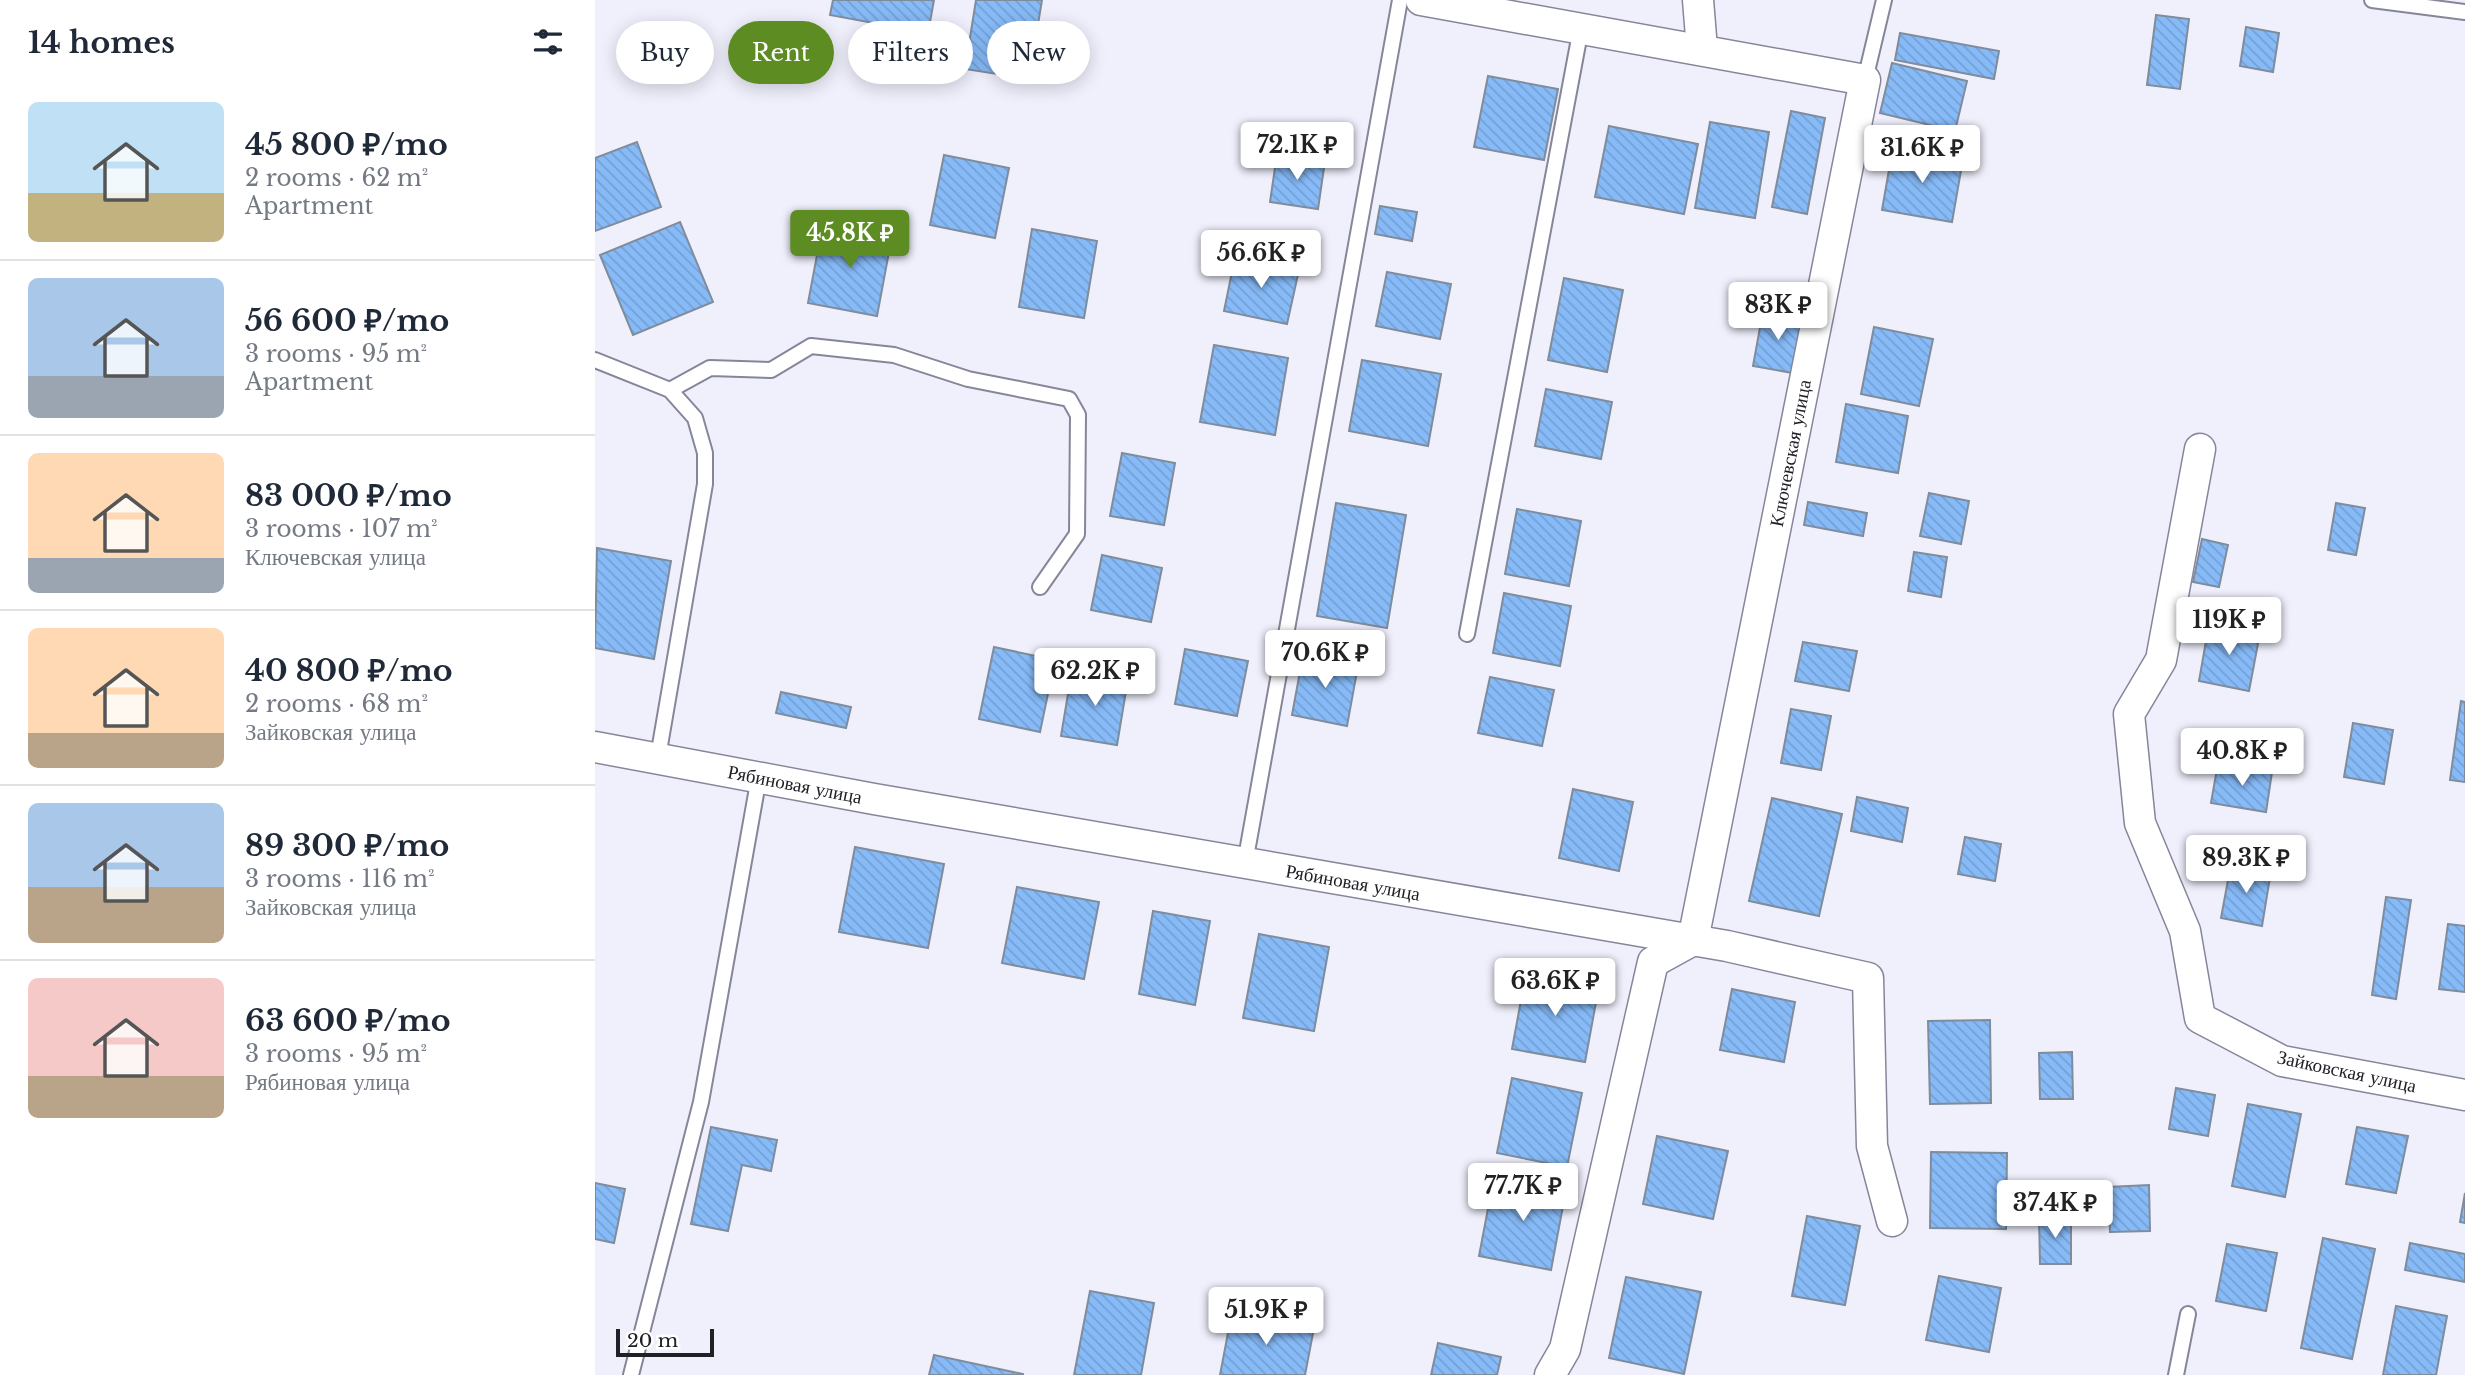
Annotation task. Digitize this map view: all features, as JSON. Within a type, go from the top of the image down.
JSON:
[{"type":"street","points":[[1421,0],[1865,79]]},
{"type":"street","points":[[1698,0],[1702,49]]},
{"type":"street","name":"Ключевская улица","points":[[1693,940],[1865,79]]},
{"type":"street","name":"Зайковская улица","points":[[2200,449],[2161,660],[2129,714],[2140,823],[2185,931],[2200,1018],[2282,1061],[2465,1095]]},
{"type":"street","name":"Рябиновая улица","points":[[595,747],[874,799],[1693,940],[1868,978],[1872,1146],[1892,1221]]},
{"type":"street","points":[[1550,1375],[1565,1349],[1653,962],[1693,940]]},
{"type":"lane","points":[[1245,863],[1400,0]]},
{"type":"lane","points":[[1865,79],[1884,0]]},
{"type":"lane","points":[[2372,0],[2465,12]]},
{"type":"lane","points":[[1467,634],[1581,28]]},
{"type":"lane","points":[[670,390],[710,368],[771,370],[811,346],[894,355],[968,379],[1069,399],[1078,415],[1077,534],[1041,587]]},
{"type":"lane","points":[[595,360],[670,390],[695,418],[705,453],[705,484],[658,757]]},
{"type":"lane","points":[[631,1375],[701,1102],[759,777]]},
{"type":"lane","points":[[2176,1375],[2188,1314]]},
{"type":"building","points":[[833,0],[934,0],[930,21],[863,21],[830,15]]},
{"type":"building","points":[[976,0],[1042,0],[1039,21],[987,21],[987,72],[973,70],[973,21]]},
{"type":"building","points":[[2156,15],[2189,19],[2180,89],[2147,85]]},
{"type":"building","points":[[2246,27],[2279,33],[2273,72],[2240,66]]},
{"type":"building","points":[[1900,33],[1999,51],[1994,79],[1895,60]]},
{"type":"building","points":[[1892,63],[1967,81],[1955,131],[1880,113]]},
{"type":"building","points":[[1488,76],[1558,89],[1544,160],[1474,147]]},
{"type":"building","points":[[1791,111],[1825,118],[1807,214],[1772,207]]},
{"type":"building","points":[[1710,122],[1769,132],[1755,218],[1695,208]]},
{"type":"building","points":[[1609,126],[1698,144],[1684,214],[1595,197]]},
{"type":"building","points":[[637,142],[661,207],[595,231],[595,158]]},
{"type":"building","points":[[1893,147],[1963,159],[1952,222],[1882,210]]},
{"type":"building","points":[[1277,154],[1325,161],[1318,209],[1270,202]]},
{"type":"building","points":[[944,155],[1009,168],[995,238],[930,225]]},
{"type":"building","points":[[1380,206],[1417,212],[1412,241],[1375,234]]},
{"type":"building","points":[[680,222],[713,302],[633,335],[600,255]]},
{"type":"building","points":[[823,223],[892,236],[877,316],[808,303]]},
{"type":"building","points":[[1032,229],[1097,241],[1084,318],[1019,307]]},
{"type":"building","points":[[1235,257],[1299,270],[1287,324],[1224,311]]},
{"type":"building","points":[[1387,272],[1451,284],[1440,339],[1376,326]]},
{"type":"building","points":[[1564,278],[1623,290],[1607,372],[1548,360]]},
{"type":"building","points":[[1763,311],[1803,319],[1793,373],[1753,366]]},
{"type":"building","points":[[1874,327],[1933,339],[1919,406],[1861,394]]},
{"type":"building","points":[[1214,345],[1288,358],[1275,435],[1200,422]]},
{"type":"building","points":[[1362,360],[1441,374],[1428,446],[1349,431]]},
{"type":"building","points":[[1546,389],[1612,402],[1601,459],[1535,446]]},
{"type":"building","points":[[1846,404],[1908,416],[1898,473],[1836,462]]},
{"type":"building","points":[[1122,453],[1175,463],[1164,525],[1110,516]]},
{"type":"building","points":[[1929,493],[1969,501],[1961,544],[1920,536]]},
{"type":"building","points":[[1808,502],[1867,513],[1863,536],[1804,525]]},
{"type":"building","points":[[1336,503],[1406,515],[1387,628],[1317,616]]},
{"type":"building","points":[[2336,503],[2365,508],[2356,555],[2328,550]]},
{"type":"building","points":[[1517,509],[1581,521],[1569,586],[1505,574]]},
{"type":"building","points":[[2202,539],[2228,545],[2219,587],[2193,582]]},
{"type":"building","points":[[597,548],[671,561],[654,659],[595,648]]},
{"type":"building","points":[[1914,552],[1947,557],[1941,597],[1908,591]]},
{"type":"building","points":[[1102,555],[1162,568],[1151,622],[1091,610]]},
{"type":"building","points":[[1504,593],[1571,606],[1560,666],[1493,653]]},
{"type":"building","points":[[2209,624],[2260,633],[2249,691],[2199,681]]},
{"type":"building","points":[[1803,642],[1857,651],[1849,691],[1795,681]]},
{"type":"building","points":[[994,647],[1055,660],[1040,732],[979,719]]},
{"type":"building","points":[[1185,649],[1248,661],[1237,716],[1175,704]]},
{"type":"building","points":[[1303,655],[1358,666],[1347,726],[1292,715]]},
{"type":"building","points":[[1072,670],[1128,679],[1117,745],[1061,736]]},
{"type":"building","points":[[1490,677],[1554,690],[1542,746],[1478,733]]},
{"type":"building","points":[[781,692],[851,707],[846,728],[776,713]]},
{"type":"building","points":[[2461,701],[2465,702],[2465,782],[2450,780]]},
{"type":"building","points":[[1791,709],[1831,716],[1821,770],[1781,763]]},
{"type":"building","points":[[2353,723],[2393,730],[2384,784],[2344,777]]},
{"type":"building","points":[[2218,763],[2272,772],[2266,812],[2211,803]]},
{"type":"building","points":[[1573,789],[1633,802],[1619,871],[1559,858]]},
{"type":"building","points":[[1857,797],[1908,808],[1902,842],[1851,831]]},
{"type":"building","points":[[1772,798],[1842,814],[1819,916],[1749,901]]},
{"type":"building","points":[[1965,837],[2001,844],[1995,881],[1958,874]]},
{"type":"building","points":[[855,847],[944,864],[928,948],[839,932]]},
{"type":"building","points":[[2231,864],[2271,871],[2262,926],[2221,918]]},
{"type":"building","points":[[1017,887],[1099,902],[1084,979],[1002,963]]},
{"type":"building","points":[[2386,897],[2411,900],[2396,999],[2372,995]]},
{"type":"building","points":[[1153,911],[1210,921],[1195,1005],[1139,994]]},
{"type":"building","points":[[2448,924],[2465,926],[2465,992],[2439,989]]},
{"type":"building","points":[[1259,934],[1329,947],[1314,1031],[1243,1018]]},
{"type":"building","points":[[1526,973],[1599,986],[1585,1062],[1512,1049]]},
{"type":"building","points":[[1732,989],[1795,1002],[1784,1062],[1720,1050]]},
{"type":"building","points":[[1990,1020],[1991,1103],[1930,1104],[1928,1021]]},
{"type":"building","points":[[2072,1052],[2073,1099],[2040,1099],[2039,1053]]},
{"type":"building","points":[[1512,1078],[1582,1093],[1567,1167],[1497,1153]]},
{"type":"building","points":[[2176,1088],[2215,1095],[2208,1136],[2169,1129]]},
{"type":"building","points":[[2248,1104],[2301,1114],[2285,1197],[2232,1186]]},
{"type":"building","points":[[711,1127],[777,1140],[771,1171],[742,1165],[728,1231],[691,1224]]},
{"type":"building","points":[[2357,1127],[2408,1136],[2396,1193],[2346,1184]]},
{"type":"building","points":[[1657,1136],[1728,1151],[1713,1219],[1643,1204]]},
{"type":"building","points":[[1931,1152],[2007,1153],[2006,1229],[1930,1228]]},
{"type":"building","points":[[1494,1177],[1566,1190],[1551,1270],[1479,1256]]},
{"type":"building","points":[[595,1183],[625,1189],[614,1243],[595,1239]]},
{"type":"building","points":[[2149,1185],[2150,1231],[2110,1232],[2108,1187]]},
{"type":"building","points":[[2465,1193],[2465,1223],[2460,1222]]},
{"type":"building","points":[[1807,1216],[1860,1226],[1845,1305],[1792,1296]]},
{"type":"building","points":[[2039,1216],[2071,1216],[2071,1264],[2040,1264]]},
{"type":"building","points":[[2323,1238],[2375,1249],[2352,1359],[2301,1348]]},
{"type":"building","points":[[2410,1243],[2465,1254],[2465,1282],[2405,1270]]},
{"type":"building","points":[[2227,1244],[2277,1253],[2266,1311],[2216,1301]]},
{"type":"building","points":[[1939,1276],[2001,1288],[1989,1352],[1926,1340]]},
{"type":"building","points":[[1626,1277],[1701,1292],[1684,1374],[1609,1358]]},
{"type":"building","points":[[1090,1291],[1154,1303],[1141,1375],[1074,1375]]},
{"type":"building","points":[[2396,1306],[2447,1316],[2436,1375],[2383,1375]]},
{"type":"building","points":[[1232,1312],[1314,1328],[1305,1375],[1220,1375]]},
{"type":"building","points":[[1438,1343],[1501,1357],[1497,1375],[1431,1375]]},
{"type":"building","points":[[934,1355],[1023,1374],[1023,1375],[929,1375]]}]
